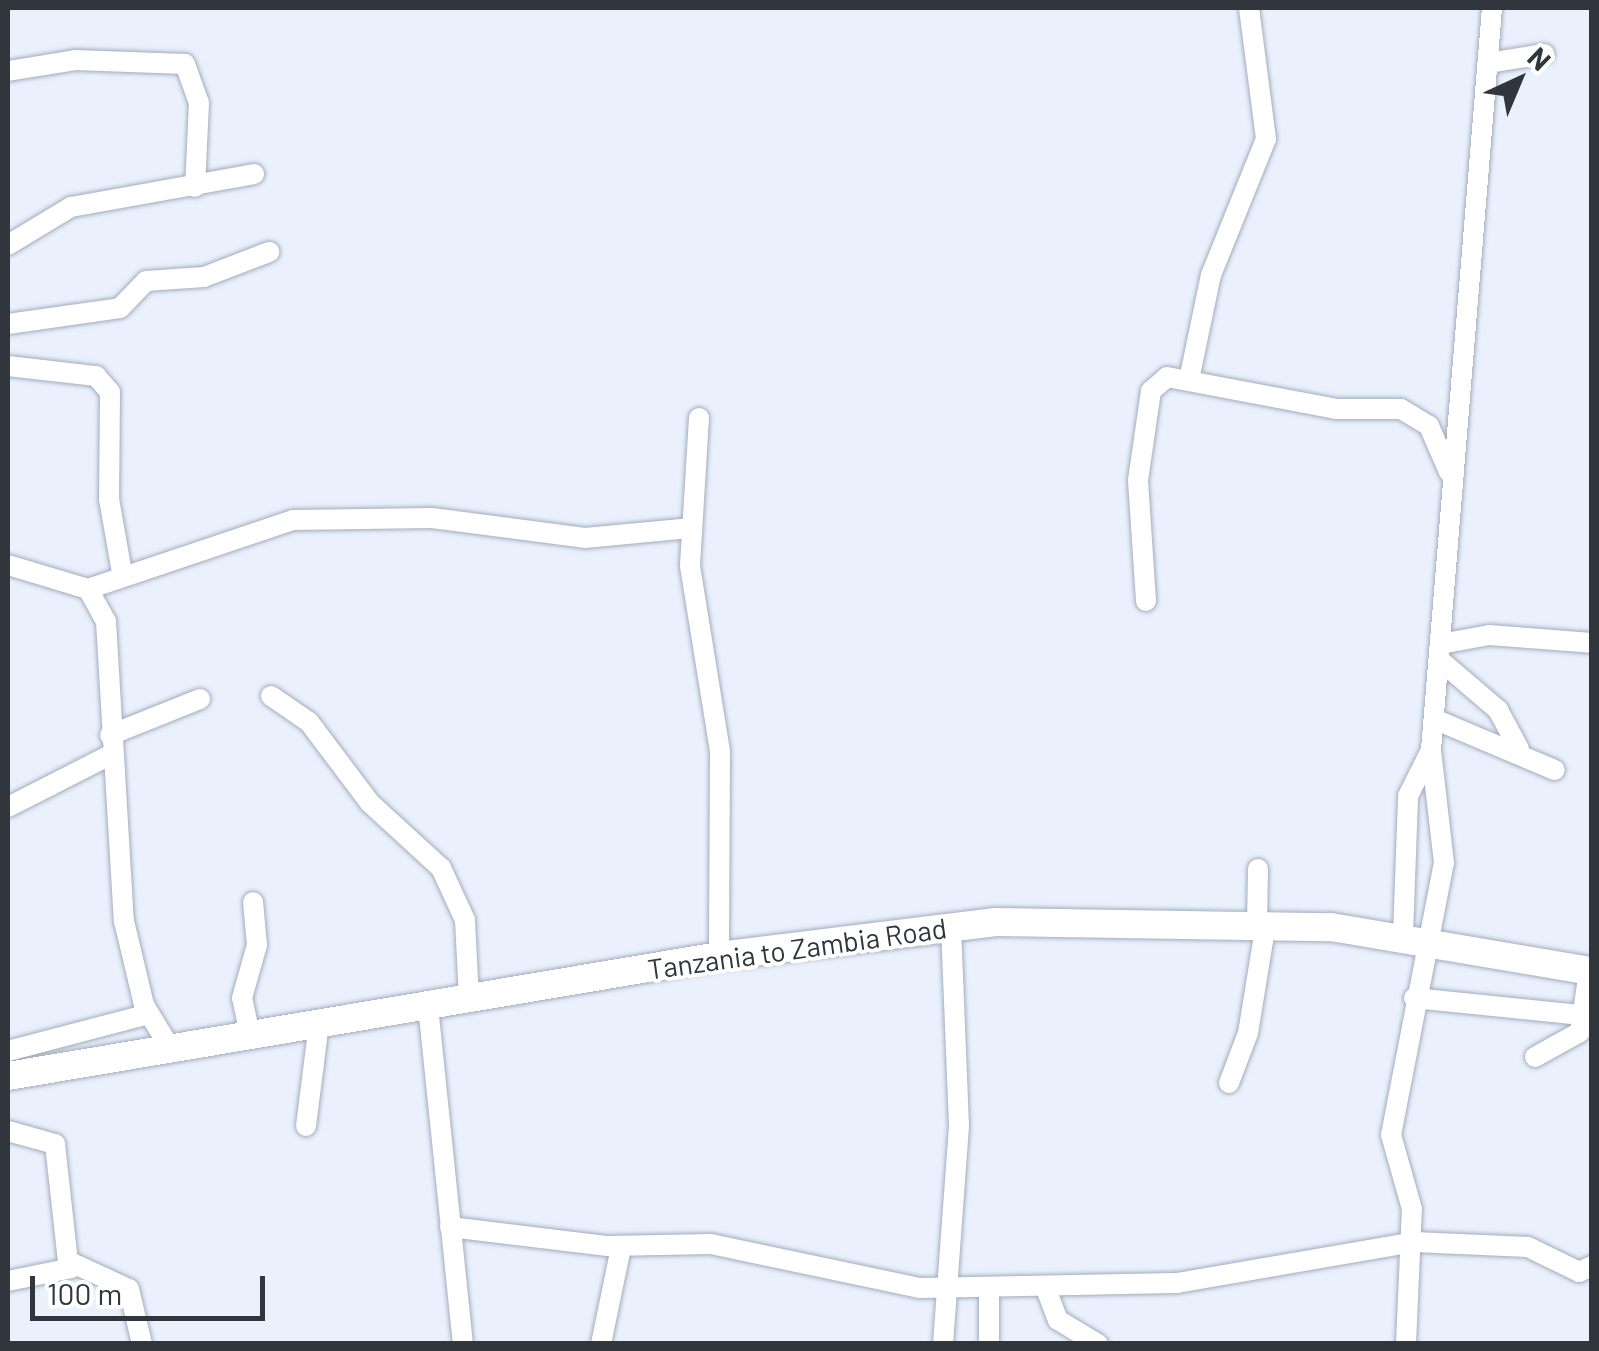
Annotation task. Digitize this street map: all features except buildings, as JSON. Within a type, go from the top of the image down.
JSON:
[{"type":"highway","name":"Tanzania to Zambia Road","points":[[8,1076],[719,956],[951,926],[1261,922],[1415,938],[1590,971]]},
{"type":"street","points":[[1189,380],[1211,275],[1266,139],[1249,8]]},
{"type":"street","points":[[1415,938],[1444,863],[1431,750],[1444,653],[1450,474],[1492,8]]},
{"type":"street","points":[[1488,63],[1544,54]]},
{"type":"street","points":[[8,71],[75,60],[185,64],[198,103],[195,187]]},
{"type":"street","points":[[8,245],[70,207],[254,174]]},
{"type":"street","points":[[8,324],[120,308],[146,281],[204,276],[269,252]]},
{"type":"street","points":[[8,366],[96,376],[110,392],[109,499],[122,573]]},
{"type":"street","points":[[1146,600],[1137,493],[1151,391],[1168,377],[1336,409],[1401,409],[1428,426],[1450,474]]},
{"type":"street","points":[[698,418],[690,528],[720,752],[719,956]]},
{"type":"street","points":[[8,565],[88,589],[122,573],[303,519],[432,518],[585,538],[690,528]]},
{"type":"street","points":[[88,589],[110,637],[108,756],[124,921],[149,1014],[170,1048]]},
{"type":"street","points":[[1444,653],[1489,634],[1592,643]]},
{"type":"street","points":[[1444,653],[1498,710],[1520,750]]},
{"type":"street","points":[[271,696],[309,722],[370,804],[441,868],[465,920],[469,999]]},
{"type":"street","points":[[110,734],[200,698]]},
{"type":"street","points":[[1434,719],[1520,750],[1555,770]]},
{"type":"street","points":[[1406,1344],[1414,1242],[1391,1135],[1414,998],[1408,796],[1431,750]]},
{"type":"street","points":[[8,808],[108,756]]},
{"type":"street","points":[[1230,1084],[1248,1034],[1261,922],[1258,870]]},
{"type":"street","points":[[250,1034],[242,998],[257,945],[253,902]]},
{"type":"street","points":[[943,1344],[959,1126],[951,926]]},
{"type":"street","points":[[1534,1057],[1574,1038],[1588,1015],[1590,971]]},
{"type":"street","points":[[1414,998],[1588,1015]]},
{"type":"street","points":[[428,1006],[463,1344]]},
{"type":"street","points":[[8,1051],[149,1014]]},
{"type":"street","points":[[306,1126],[319,1023]]},
{"type":"street","points":[[8,1131],[55,1144],[72,1268]]},
{"type":"street","points":[[450,1227],[621,1247],[711,1244],[890,1285],[947,1288],[1046,1289],[1178,1282],[1414,1242],[1528,1247],[1579,1272],[1592,1266]]},
{"type":"street","points":[[601,1344],[621,1247]]},
{"type":"street","points":[[8,1281],[72,1268],[128,1289],[142,1344]]},
{"type":"street","points":[[989,1289],[989,1344]]},
{"type":"street","points":[[1046,1289],[1058,1320],[1098,1344]]}]
